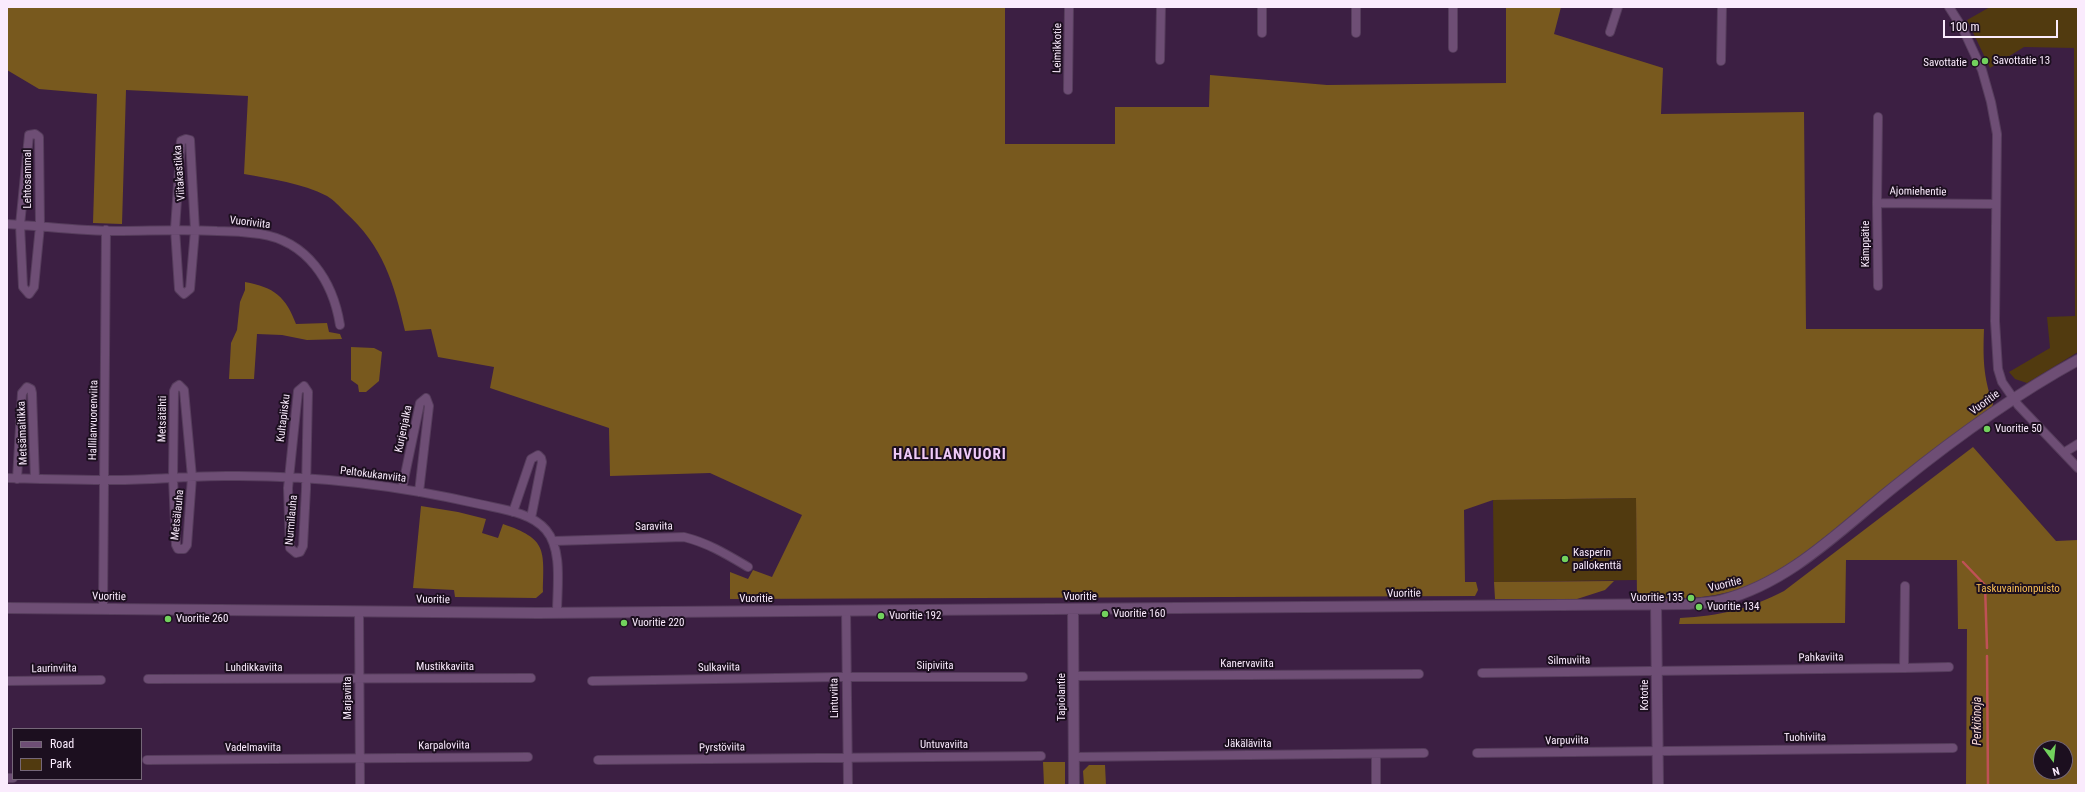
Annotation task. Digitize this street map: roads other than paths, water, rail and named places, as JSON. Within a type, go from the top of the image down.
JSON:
[{"type":"street","name":"Leimikkotie","points":[[1068,90],[1069,7]]},
{"type":"street","points":[[1160,60],[1161,7]]},
{"type":"street","points":[[1262,7],[1262,33]]},
{"type":"street","points":[[1356,7],[1356,33]]},
{"type":"street","points":[[1453,7],[1453,48]]},
{"type":"street","points":[[1610,32],[1618,7]]},
{"type":"street","points":[[1721,61],[1722,7]]},
{"type":"street","points":[[1949,7],[1972,45],[1982,70],[1991,102],[1997,134],[1995,341],[1998,369],[2002,382],[2023,410],[2065,452],[2078,468]]},
{"type":"street","name":"Ajomiehentie","points":[[1878,117],[1877,203],[1996,204]]},
{"type":"street","name":"Lehtosammal","points":[[20,225],[29,135],[34,134],[39,137],[40,226]]},
{"type":"street","name":"Viitakastikka","points":[[175,229],[181,141],[186,139],[190,140],[194,230]]},
{"type":"street","name":"Kämppätie","points":[[1877,203],[1878,286]]},
{"type":"street","name":"Vuoriviita","points":[[7,224],[106,230],[194,230],[260,234],[283,240],[302,252],[319,269],[330,288],[337,305],[340,325]]},
{"type":"street","points":[[20,225],[23,287],[29,294],[34,287],[40,226]]},
{"type":"street","points":[[175,229],[179,289],[184,294],[190,289],[194,230]]},
{"type":"street","name":"Hallilanvuorenviita","points":[[103,609],[106,230]]},
{"type":"street","name":"Vuoritie","points":[[7,608],[557,613],[1656,604],[1720,601],[1746,593],[1798,565],[1899,482],[2013,397],[2078,360]]},
{"type":"street","name":"Metsätähti","points":[[173,478],[174,391],[179,385],[184,390],[192,477]]},
{"type":"street","name":"Kultapiisku","points":[[288,478],[298,391],[304,386],[308,392],[307,479]]},
{"type":"street","name":"Metsämaitikka","points":[[17,479],[22,393],[27,387],[31,389],[32,393],[35,479]]},
{"type":"street","name":"Kurjenjalka","points":[[402,489],[420,403],[426,398],[429,406],[419,492]]},
{"type":"street","points":[[2065,452],[2078,444]]},
{"type":"street","points":[[513,512],[531,459],[538,455],[542,462],[531,518]]},
{"type":"street","name":"Peltokukanviita","points":[[7,478],[104,480],[226,476],[307,479],[402,489],[513,512],[531,518],[545,528],[554,541]]},
{"type":"street","name":"Metsälauha","points":[[173,478],[176,545],[178,549],[184,549],[187,545],[192,477]]},
{"type":"street","name":"Nurmilauha","points":[[288,478],[290,548],[296,553],[300,552],[303,546],[307,479]]},
{"type":"street","name":"Saraviita","points":[[554,541],[684,537],[704,542],[748,567]]},
{"type":"street","points":[[554,541],[556,557],[557,613]]},
{"type":"street","points":[[1904,668],[1905,586]]},
{"type":"street","name":"Kototie","points":[[1656,604],[1658,785]]},
{"type":"street","name":"Tapiolantie","points":[[1073,609],[1074,785]]},
{"type":"street","name":"Lintuviita","points":[[846,610],[848,785]]},
{"type":"street","name":"Marjaviita","points":[[359,611],[360,785]]},
{"type":"street","name":"Pahkaviita","points":[[1657,671],[1948,667]]},
{"type":"street","name":"Silmuviita","points":[[1482,673],[1657,671]]},
{"type":"street","name":"Kanervaviita","points":[[1074,676],[1419,674]]},
{"type":"street","name":"Siipiviita","points":[[846,677],[1023,677]]},
{"type":"street","name":"Sulkaviita","points":[[592,681],[846,677]]},
{"type":"street","name":"Mustikkaviita","points":[[359,679],[531,678]]},
{"type":"street","name":"Luhdikkaviita","points":[[148,679],[359,679]]},
{"type":"street","name":"Laurinviita","points":[[7,681],[101,680]]},
{"type":"street","name":"Tuohiviita","points":[[1657,751],[1953,748]]},
{"type":"street","name":"Varpuviita","points":[[1477,753],[1657,751]]},
{"type":"street","name":"Jäkäläviita","points":[[1073,757],[1424,753]]},
{"type":"street","points":[[1376,754],[1376,785]]},
{"type":"street","name":"Karpaloviita","points":[[360,758],[528,756]]},
{"type":"street","name":"Untuvaviita","points":[[847,757],[1041,756]]},
{"type":"street","name":"Pyrstöviita","points":[[598,760],[847,757]]},
{"type":"street","name":"Vadelmaviita","points":[[146,760],[360,758]]},
{"type":"waterway","name":"Perkiönoja","points":[[1963,562],[1985,585],[1987,648]]},
{"type":"waterway","name":"Perkiönoja","points":[[1987,656],[1988,785]]},
{"type":"place","name":"Savottatie 13","points":[[1985,61]]},
{"type":"place","name":"Savottatie","points":[[1975,63]]},
{"type":"place","name":"Vuoritie 50","points":[[1987,429]]},
{"type":"place","name":"Kasperin pallokenttä","points":[[1565,559]]},
{"type":"place","name":"Vuoritie 135","points":[[1691,598]]},
{"type":"place","name":"Vuoritie 134","points":[[1699,607]]},
{"type":"place","name":"Vuoritie 160","points":[[1105,614]]},
{"type":"place","name":"Vuoritie 192","points":[[881,616]]},
{"type":"place","name":"Vuoritie 260","points":[[168,619]]},
{"type":"place","name":"Vuoritie 220","points":[[624,623]]},
{"type":"district","name":"HALLILANVUORI","points":[[950,455]]},
{"type":"park label","name":"Taskuvainionpuisto","points":[[2018,589]]}]
